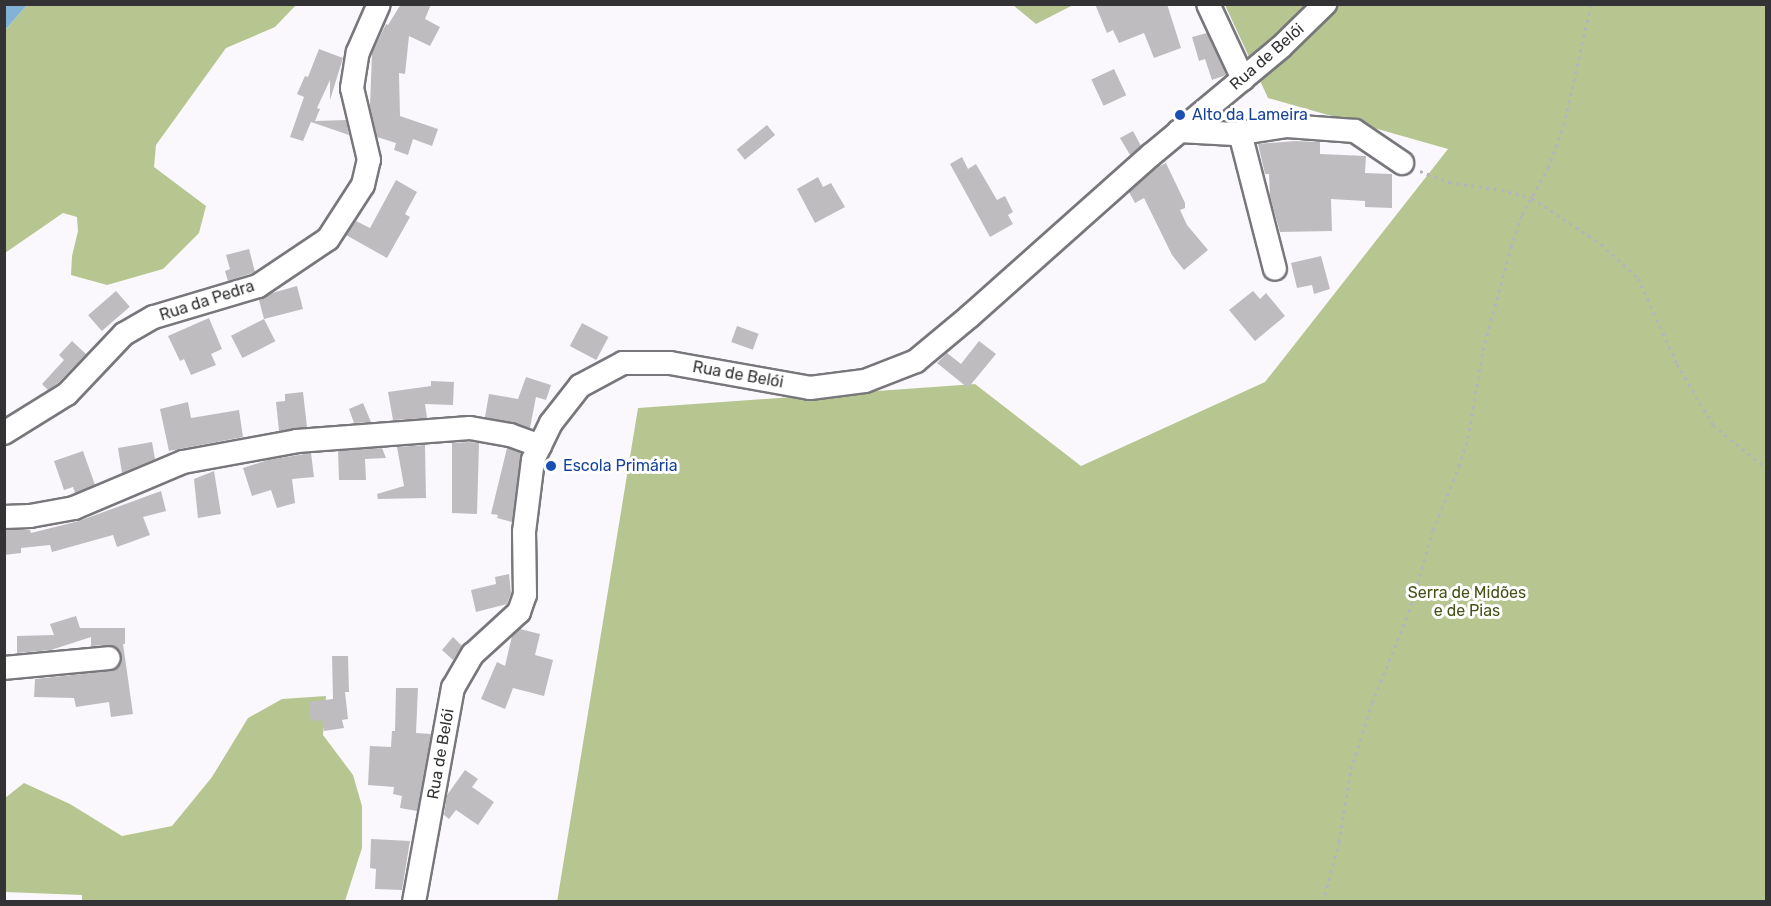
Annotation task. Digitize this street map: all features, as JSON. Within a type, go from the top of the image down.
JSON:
[{"type":"street","name":"Rua da Pedra","points":[[4,433],[67,394],[124,334],[154,317],[258,285],[328,240],[363,185],[369,160],[352,88],[358,52],[379,4]]},
{"type":"street","points":[[1208,4],[1242,79]]},
{"type":"street","name":"Rua de Belói","points":[[414,902],[453,687],[473,654],[519,612],[525,595],[524,532],[532,460],[550,423],[580,386],[623,363],[670,363],[810,388],[865,381],[916,361],[1179,131],[1281,47],[1325,4]]},
{"type":"street","points":[[1179,131],[1240,134],[1287,126],[1355,131],[1402,163]]},
{"type":"street","points":[[1240,134],[1275,269]]},
{"type":"street","points":[[4,517],[30,516],[74,508],[183,462],[297,441],[470,428],[510,435],[540,446]]},
{"type":"street","points":[[4,668],[109,658]]},
{"type":"path","points":[[1323,902],[1339,842],[1351,769],[1372,703],[1409,612],[1433,530],[1468,438],[1483,350],[1510,247],[1548,168],[1564,125],[1591,4]]},
{"type":"path","points":[[1402,163],[1449,183],[1501,190],[1532,198],[1601,244],[1638,278],[1677,364],[1713,425],[1767,468]]},
{"type":"green space","points":[[27,5],[296,5],[275,27],[226,48],[156,145],[154,167],[206,206],[199,233],[163,269],[107,285],[71,275],[72,256],[78,231],[77,217],[63,213],[5,253],[5,30]]},
{"type":"green space","points":[[1013,5],[1073,5],[1036,24]]},
{"type":"green space","name":"Serra de Midões e de Pias","points":[[1225,5],[1766,5],[1766,901],[557,902],[638,408],[975,384],[1081,466],[1265,382],[1448,149],[1268,98]]},
{"type":"green space","points":[[326,696],[323,735],[353,775],[362,806],[362,848],[345,901],[82,902],[82,895],[5,892],[5,798],[24,783],[70,804],[122,836],[172,826],[212,777],[248,718],[282,699]]},
{"type":"water","points":[[4,5],[27,5],[5,30]]},
{"type":"building","points":[[401,4],[431,4],[425,19],[440,27],[430,46],[409,36],[405,74],[399,73],[400,116],[438,129],[432,146],[413,139],[408,155],[394,150],[396,143],[377,137],[370,106],[372,53],[386,24],[388,25]]},
{"type":"building","points":[[1095,4],[1167,4],[1181,48],[1154,58],[1144,33],[1119,43],[1113,30],[1107,33]]},
{"type":"building","points":[[1207,33],[1226,75],[1212,80],[1205,59],[1199,61],[1192,37]]},
{"type":"building","points":[[319,49],[343,58],[330,100],[330,80],[317,108],[320,109],[315,121],[346,120],[349,135],[311,122],[303,141],[290,137],[304,97],[297,94],[305,76],[308,77]]},
{"type":"building","points":[[1114,69],[1126,95],[1104,106],[1091,80]]},
{"type":"building","points":[[767,125],[775,135],[745,160],[737,150]]},
{"type":"building","points":[[1133,131],[1141,146],[1130,155],[1120,138]]},
{"type":"building","points":[[1295,141],[1320,142],[1320,154],[1366,156],[1365,173],[1392,174],[1392,208],[1365,207],[1365,201],[1331,199],[1332,231],[1280,232],[1270,196],[1269,174],[1265,174],[1258,144]]},
{"type":"building","points":[[962,157],[968,169],[976,164],[997,200],[1005,196],[1013,212],[1008,215],[1013,224],[990,237],[950,164]]},
{"type":"building","points":[[1166,163],[1185,203],[1185,208],[1180,210],[1187,225],[1208,250],[1184,270],[1172,255],[1144,198],[1135,203],[1129,192]]},
{"type":"building","points":[[818,177],[823,187],[831,183],[845,207],[815,223],[797,189]]},
{"type":"building","points":[[396,180],[417,192],[405,214],[410,217],[387,258],[346,235],[356,221],[370,228]]},
{"type":"building","points":[[249,249],[255,272],[228,281],[225,271],[230,269],[226,255]]},
{"type":"building","points":[[1321,256],[1330,289],[1314,294],[1312,285],[1297,288],[1291,263]]},
{"type":"building","points":[[297,286],[303,309],[264,319],[259,300],[272,293]]},
{"type":"building","points":[[116,291],[130,307],[102,331],[88,315]]},
{"type":"building","points":[[1253,291],[1260,299],[1266,293],[1285,316],[1255,341],[1229,310]]},
{"type":"building","points":[[209,318],[222,349],[211,354],[216,365],[191,375],[184,359],[180,361],[168,336]]},
{"type":"building","points":[[264,319],[275,341],[242,358],[231,336]]},
{"type":"building","points":[[582,323],[608,337],[596,360],[570,346]]},
{"type":"building","points":[[737,326],[759,334],[753,350],[731,342]]},
{"type":"building","points":[[72,341],[86,354],[48,390],[42,384],[64,360],[59,355]]},
{"type":"building","points":[[979,341],[996,354],[968,388],[937,363],[947,353],[961,364]]},
{"type":"building","points":[[526,377],[551,385],[546,400],[536,397],[530,428],[485,417],[489,394],[518,399]]},
{"type":"building","points":[[431,381],[454,382],[453,405],[425,404],[427,418],[393,420],[388,392],[431,386]]},
{"type":"building","points":[[303,392],[307,427],[279,431],[276,402],[285,401],[285,394]]},
{"type":"building","points":[[188,402],[191,418],[239,410],[243,437],[169,451],[160,409]]},
{"type":"building","points":[[363,403],[371,422],[354,423],[349,409]]},
{"type":"building","points":[[152,442],[155,459],[122,473],[118,448]]},
{"type":"building","points":[[452,443],[479,443],[477,514],[452,513]]},
{"type":"building","points":[[425,445],[426,498],[378,499],[377,494],[404,486],[397,447]]},
{"type":"building","points":[[382,448],[386,458],[365,459],[366,480],[339,480],[338,451]]},
{"type":"building","points":[[507,448],[521,453],[512,522],[491,514]]},
{"type":"building","points":[[83,451],[95,485],[75,493],[73,487],[64,490],[54,461]]},
{"type":"building","points":[[311,453],[314,477],[292,479],[295,503],[277,508],[271,490],[252,496],[243,468],[268,460]]},
{"type":"building","points":[[214,471],[221,514],[198,518],[194,479]]},
{"type":"building","points":[[161,491],[166,511],[143,517],[150,535],[117,547],[113,535],[52,552],[50,545],[21,548],[21,553],[4,555],[4,530],[30,530],[31,533],[79,521]]},
{"type":"building","points":[[509,574],[511,593],[507,604],[476,612],[471,590],[496,584],[495,577]]},
{"type":"building","points":[[76,616],[80,628],[125,628],[125,644],[123,644],[133,714],[111,717],[109,702],[76,707],[74,698],[34,697],[35,679],[110,671],[121,664],[120,650],[108,645],[91,646],[91,637],[51,650],[17,653],[17,636],[54,635],[50,624]]},
{"type":"building","points":[[520,629],[540,634],[535,655],[553,660],[544,696],[513,688],[505,709],[481,699],[497,662],[505,666],[512,636]]},
{"type":"building","points":[[453,637],[462,646],[453,660],[442,650]]},
{"type":"building","points":[[332,656],[348,656],[349,692],[345,692],[348,719],[342,720],[344,728],[324,731],[322,720],[311,721],[309,702],[333,699]]},
{"type":"building","points":[[396,688],[418,688],[416,733],[431,734],[417,811],[400,808],[402,796],[393,794],[394,787],[368,785],[370,746],[391,747],[392,731],[395,731]]},
{"type":"building","points":[[465,770],[478,779],[472,787],[494,802],[478,825],[456,810],[449,819],[444,815],[447,795]]},
{"type":"building","points":[[371,839],[410,841],[402,890],[375,889],[376,869],[370,868]]},
{"type":"place","name":"Alto da Lameira","points":[[1180,115]]},
{"type":"place","name":"Escola Primária","points":[[551,466]]}]
